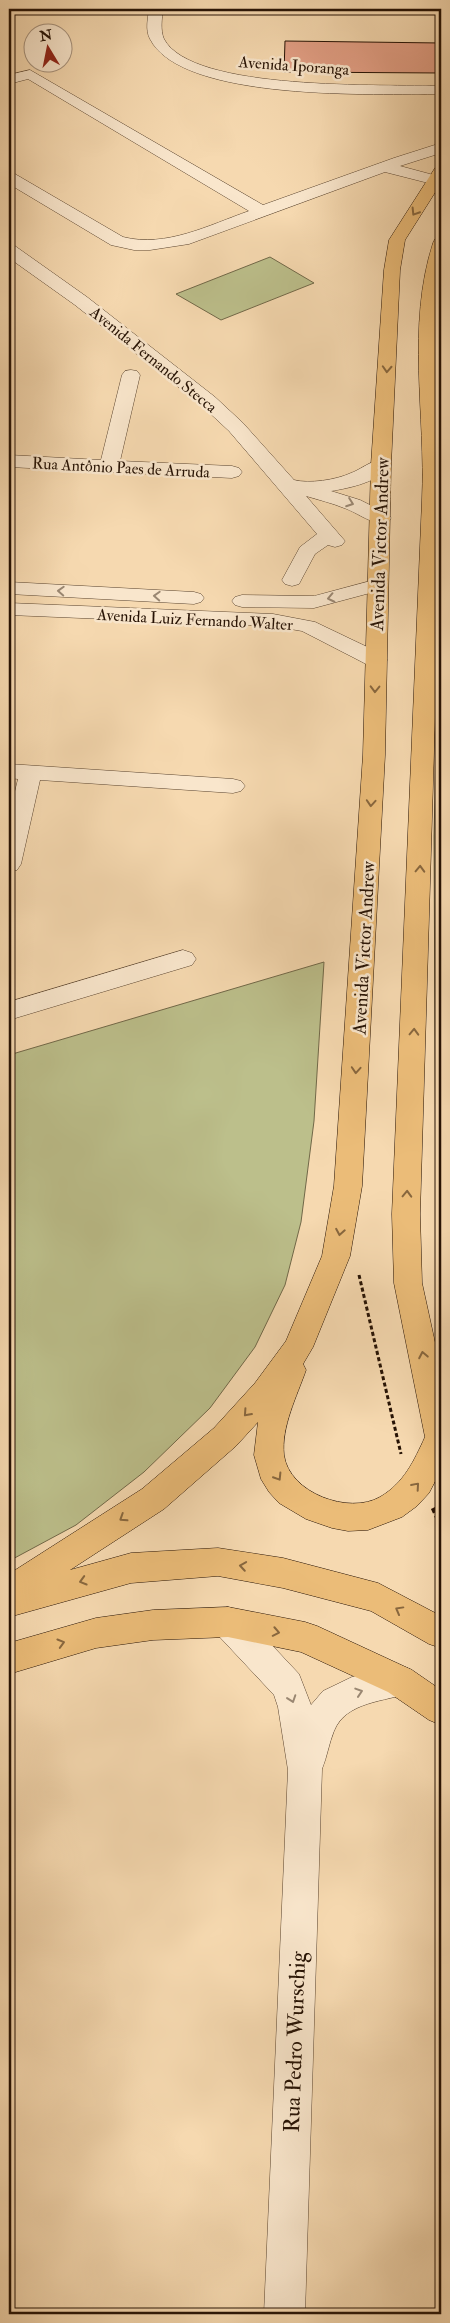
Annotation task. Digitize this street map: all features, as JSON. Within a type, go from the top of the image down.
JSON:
[{"type":"main road","name":"Avenida Victor Andrew","points":[[9,1592],[160,1492],[225,1437],[266,1392],[298,1347],[336,1256],[348,1186],[374,755],[381,465],[392,270],[397,240],[439,175]]},
{"type":"main road","points":[[298,1347],[270,1435],[269,1455],[274,1472],[285,1488],[309,1507],[334,1515],[362,1518],[383,1512],[406,1497],[421,1481],[440,1439],[408,1283],[406,1214],[433,472],[428,366],[430,284],[434,261],[441,243]]},
{"type":"main road","points":[[9,1602],[130,1568],[218,1562],[283,1573],[378,1598],[441,1633]]},
{"type":"main road","points":[[9,1658],[96,1633],[153,1625],[228,1622],[305,1637],[400,1681],[441,1709]]},
{"type":"street","name":"Avenida Iporanga","points":[[156,9],[154,27],[157,39],[166,50],[188,64],[214,74],[239,80],[297,85],[441,90]]},
{"type":"street","points":[[16,65],[261,211]]},
{"type":"street","points":[[9,80],[30,74]]},
{"type":"street","points":[[9,177],[117,241],[132,246],[170,244],[441,148]]},
{"type":"street","points":[[384,167],[439,175]]},
{"type":"street","name":"Avenida Fernando Stecca","points":[[9,250],[81,301],[208,401],[236,428],[287,484],[331,538],[307,551],[292,580]]},
{"type":"street","points":[[108,466],[131,375]]},
{"type":"street","name":"Rua Antônio Paes de Arruda","points":[[9,461],[232,472]]},
{"type":"street","points":[[287,484],[333,486],[350,482],[381,465]]},
{"type":"street","points":[[287,484],[353,504],[381,518]]},
{"type":"street","name":"Avenida Luiz Fernando Walter","points":[[9,588],[274,602],[314,602],[378,585]]},
{"type":"street","name":"Avenida Luiz Fernando Walter","points":[[67,612],[108,604],[114,598],[110,594]]},
{"type":"street","name":"Avenida Luiz Fernando Walter","points":[[9,609],[273,620],[308,626],[376,660]]},
{"type":"street","points":[[9,864],[20,772],[233,786]]},
{"type":"street","points":[[9,1011],[183,959]]},
{"type":"street","name":"Rua Pedro Wurschig","points":[[228,1622],[287,1685],[295,1707],[305,1770],[285,2314]]},
{"type":"street","name":"Rua Pedro Wurschig","points":[[305,1770],[322,1720],[329,1708],[340,1699],[400,1681]]},
{"type":"green space","points":[[270,257],[314,283],[221,320],[176,294]]},
{"type":"green space","points":[[441,542],[441,1282],[436,1238],[434,836]]},
{"type":"green space","points":[[324,962],[314,1121],[301,1222],[285,1285],[255,1347],[210,1408],[144,1472],[76,1525],[9,1561],[9,1055]]},
{"type":"building","points":[[285,41],[441,43],[441,73],[284,72]]}]
